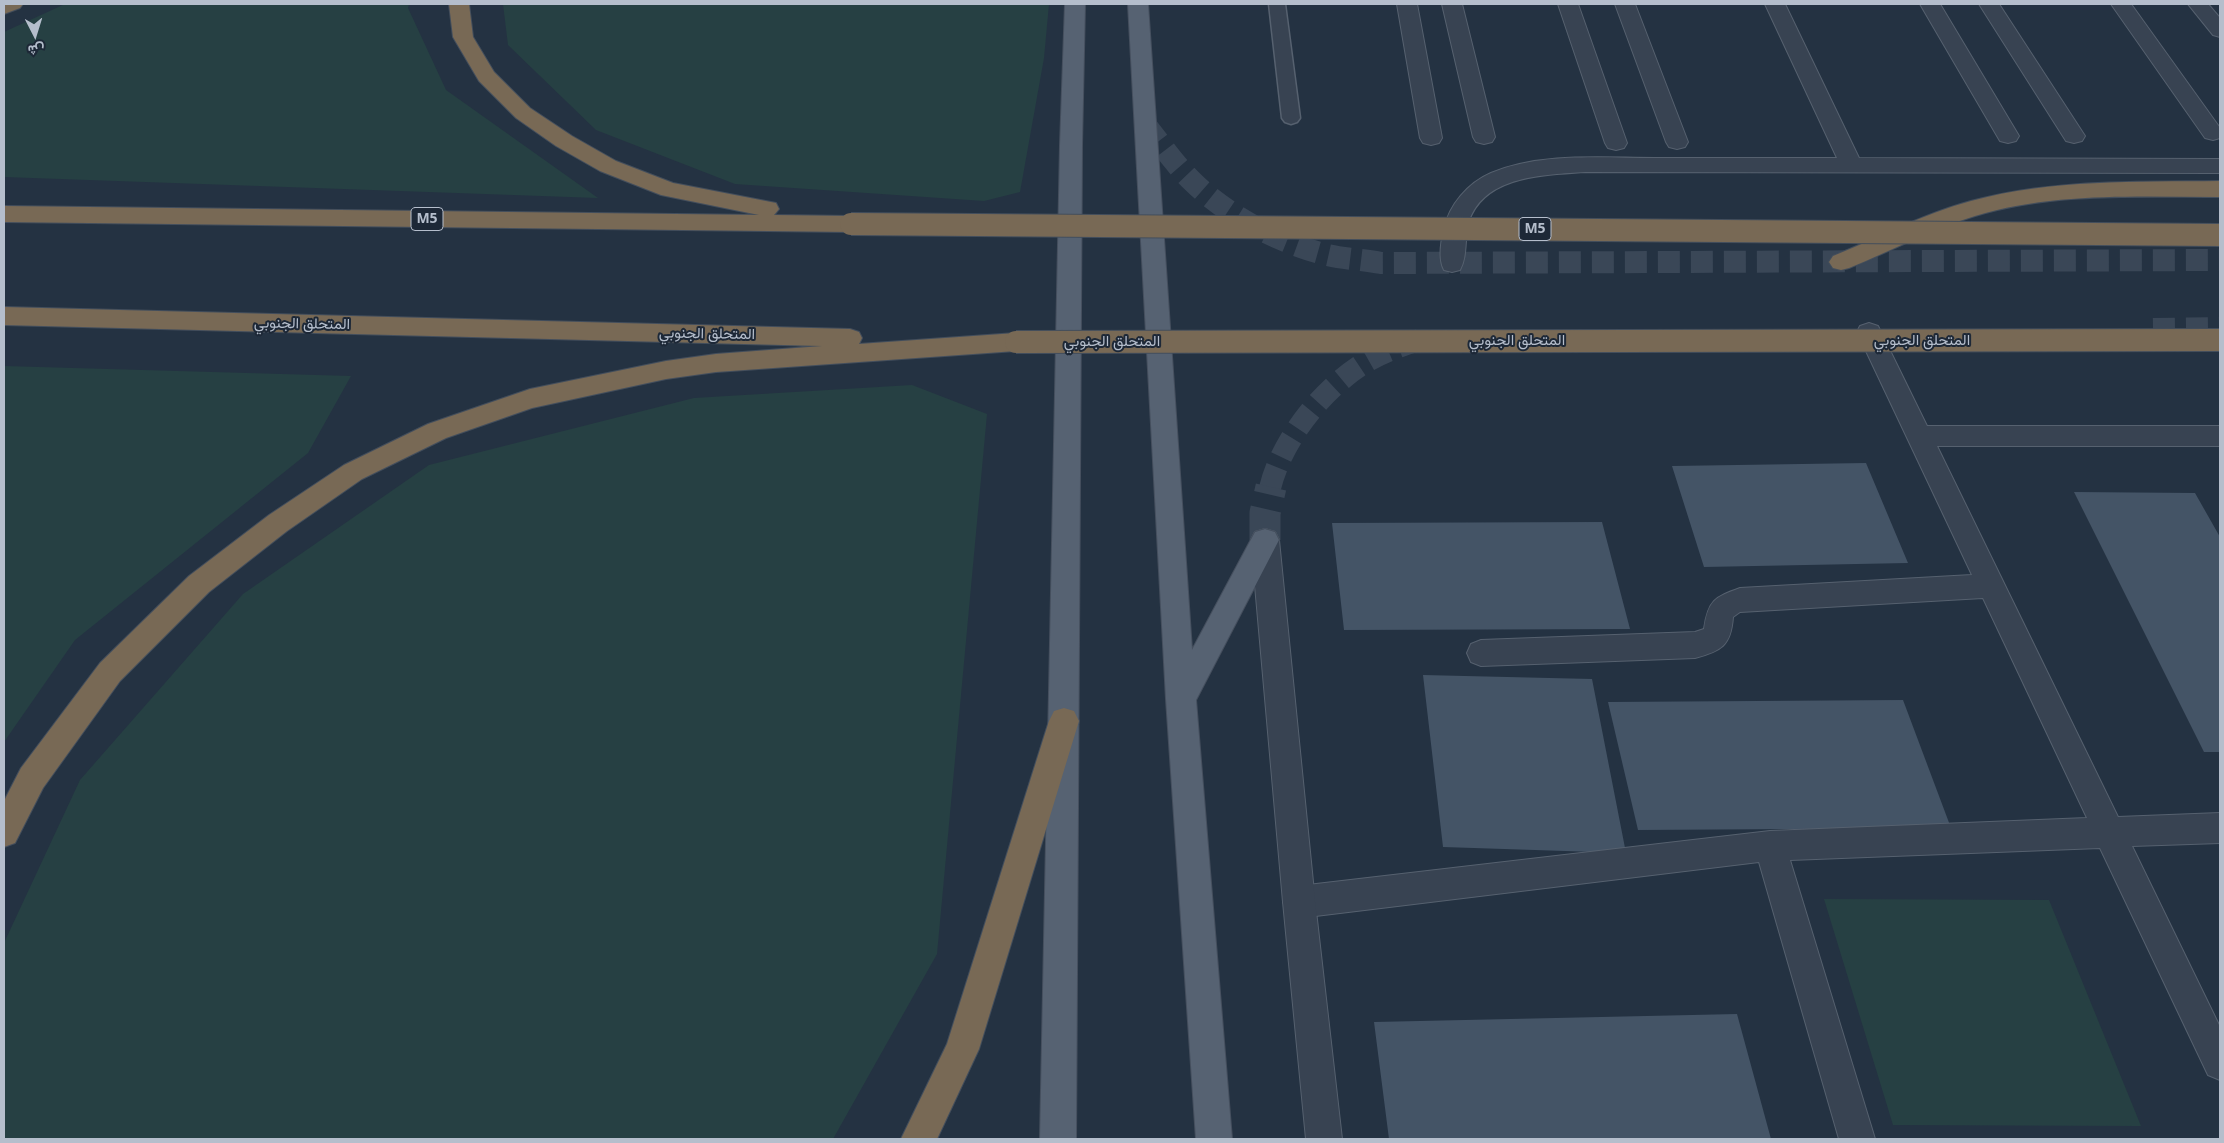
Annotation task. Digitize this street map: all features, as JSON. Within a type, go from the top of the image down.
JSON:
[{"type":"highway","points":[[4,8],[13,4]]},
{"type":"highway","points":[[459,4],[463,37],[486,76],[522,113],[564,141],[608,166],[669,190],[851,224]]},
{"type":"highway","points":[[1841,262],[1884,245],[1926,225],[1972,209],[2026,197],[2133,190],[2220,189]]},
{"type":"highway","name":"M5","points":[[4,214],[851,224],[2220,235]]},
{"type":"highway","name":"المتحلق الجنوبي","points":[[4,316],[1016,342],[2220,340]]},
{"type":"highway","points":[[4,832],[32,778],[110,672],[199,584],[278,523],[353,472],[437,431],[530,399],[666,370],[716,363],[1016,342]]},
{"type":"highway","points":[[919,1139],[962,1048],[1064,721]]},
{"type":"main road","points":[[1058,1139],[1070,145],[1076,4]]},
{"type":"main road","points":[[1138,4],[1181,699],[1214,1139]]},
{"type":"main road","points":[[1181,699],[1266,540]]},
{"type":"street","points":[[1407,4],[1432,138]]},
{"type":"street","points":[[1452,4],[1484,137]]},
{"type":"street","points":[[1568,4],[1616,143]]},
{"type":"street","points":[[1625,4],[1677,142]]},
{"type":"street","points":[[1774,4],[1851,165]]},
{"type":"street","points":[[1930,4],[2008,136]]},
{"type":"street","points":[[1989,4],[2074,136]]},
{"type":"street","points":[[2121,4],[2213,133]]},
{"type":"street","points":[[2198,4],[2218,25]]},
{"type":"street","points":[[1452,264],[1455,235],[1460,215],[1472,198],[1488,183],[1513,172],[1586,165],[2220,166]]},
{"type":"street","points":[[1869,332],[2220,1062]]},
{"type":"street","points":[[1920,436],[2220,436]]},
{"type":"street","points":[[1266,540],[1299,902],[1324,1139]]},
{"type":"street","points":[[1481,654],[1695,646],[1706,644],[1715,639],[1719,632],[1718,616],[1722,609],[1730,602],[1992,586]]},
{"type":"street","points":[[1299,902],[1770,846],[2220,828]]},
{"type":"street","points":[[1770,846],[1857,1139]]},
{"type":"lane","points":[[1277,4],[1291,118]]},
{"type":"green space","points":[[65,4],[409,4],[408,8],[446,90],[598,198],[4,177],[4,32]]},
{"type":"green space","points":[[503,4],[1049,4],[1044,58],[1020,192],[984,201],[735,184],[596,130],[508,45]]},
{"type":"green space","points":[[4,366],[351,376],[308,453],[75,640],[4,742]]},
{"type":"green space","points":[[912,385],[987,414],[937,954],[833,1139],[4,1139],[4,943],[80,780],[243,594],[429,465],[694,398]]},
{"type":"green space","points":[[1824,899],[2049,900],[2141,1126],[1893,1125]]},
{"type":"building","points":[[1866,463],[1908,563],[1704,567],[1672,466]]},
{"type":"building","points":[[2074,492],[2195,493],[2220,537],[2220,752],[2204,752]]},
{"type":"building","points":[[1602,522],[1630,629],[1344,630],[1332,523]]},
{"type":"building","points":[[1423,675],[1592,679],[1626,853],[1443,847]]},
{"type":"building","points":[[1903,700],[1951,828],[1638,830],[1608,702]]},
{"type":"building","points":[[1737,1014],[1771,1139],[1389,1139],[1374,1022]]},
{"type":"tunnel","points":[[1145,124],[1174,162],[1207,195],[1253,226],[1286,242],[1320,253],[1335,257],[1381,263],[2220,260]]},
{"type":"tunnel","points":[[2153,329],[2220,328]]},
{"type":"tunnel","points":[[1270,488],[1284,451],[1294,433],[1320,400],[1350,373],[1372,358],[1419,340]]},
{"type":"tunnel","points":[[1265,540],[1265,513],[1271,487]]}]
